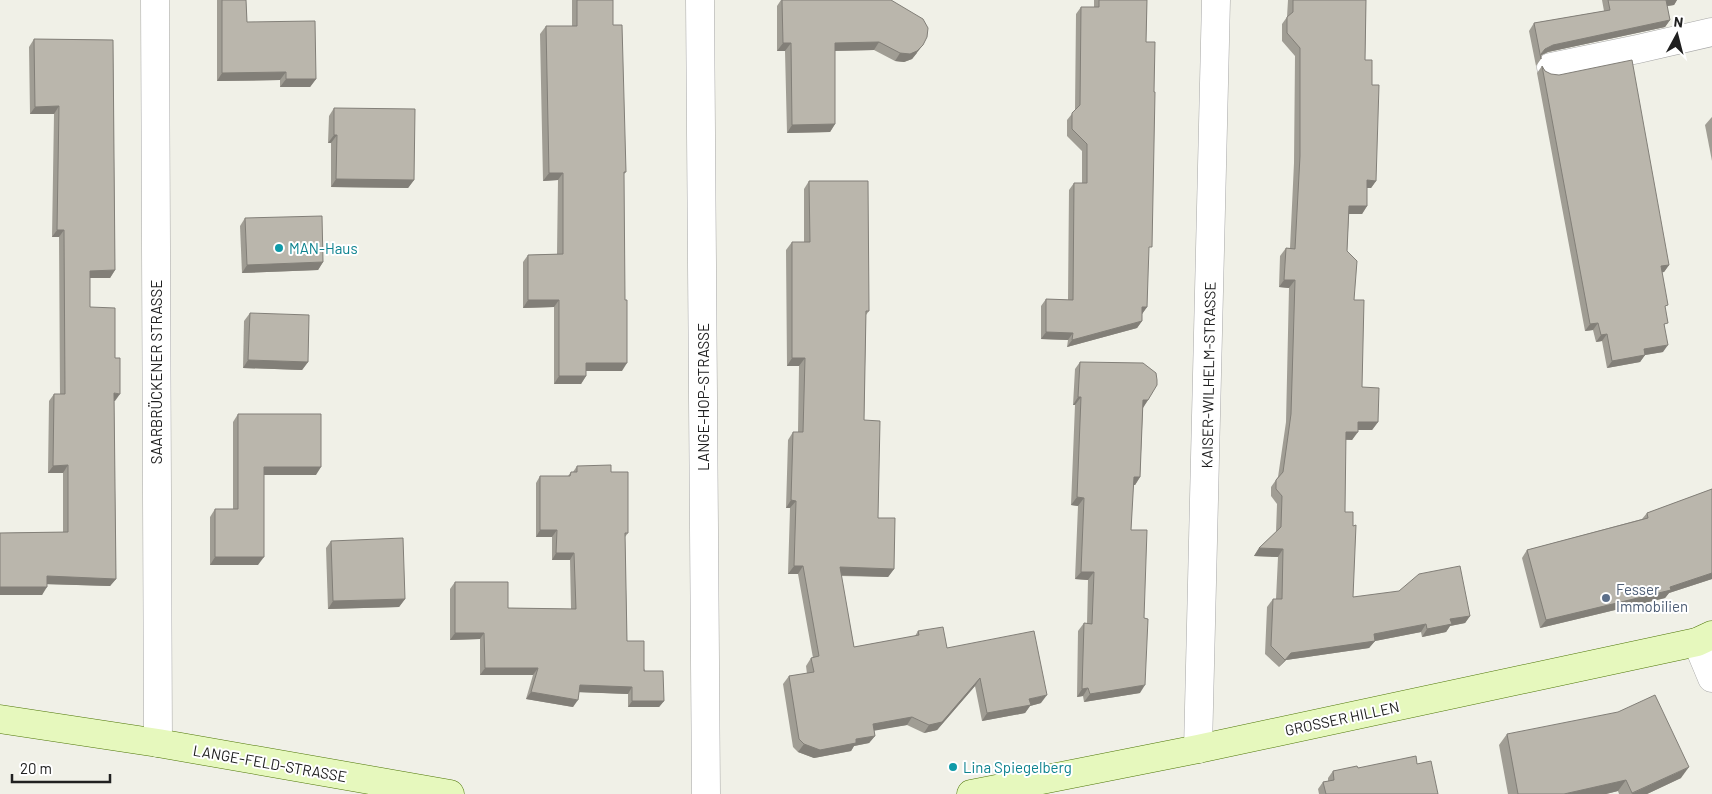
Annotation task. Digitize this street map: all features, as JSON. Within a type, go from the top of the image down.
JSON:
[{"type":"street","name":"SAARBRÜCKENER STRASSE","points":[[155,0],[158,744]]},
{"type":"street","name":"LANGE-HOP-STRASSE","points":[[700,0],[706,794]]},
{"type":"street","name":"KAISER-WILHELM-STRASSE","points":[[1198,750],[1216,0]]},
{"type":"street","points":[[1551,66],[1712,32]]},
{"type":"street","name":"GROSSER HILLEN","points":[[971,794],[1198,750],[1704,638]]},
{"type":"street","points":[[1704,638],[1712,678]]},
{"type":"street","name":"LANGE-FELD-STRASSE","points":[[0,719],[450,794]]},
{"type":"building","points":[[222,0],[246,0],[247,22],[315,21],[316,79],[286,79],[286,72],[222,73]]},
{"type":"building","points":[[577,0],[613,0],[613,25],[622,25],[626,172],[624,172],[627,363],[586,363],[586,376],[559,376],[559,300],[528,300],[528,255],[563,254],[563,173],[549,173],[546,26],[577,26]]},
{"type":"building","points":[[782,0],[891,0],[923,19],[928,28],[927,37],[917,51],[910,54],[900,53],[879,42],[835,43],[835,124],[792,125],[791,43],[783,43]]},
{"type":"building","points":[[1099,0],[1147,0],[1146,42],[1155,42],[1152,247],[1149,247],[1147,307],[1142,307],[1142,321],[1072,340],[1073,333],[1046,332],[1046,299],[1073,300],[1074,183],[1087,183],[1087,144],[1072,129],[1072,113],[1080,105],[1081,7],[1099,7]]},
{"type":"building","points":[[1293,0],[1366,0],[1365,60],[1372,60],[1372,85],[1379,85],[1376,181],[1367,180],[1367,206],[1349,206],[1347,251],[1357,261],[1354,300],[1364,300],[1362,387],[1379,388],[1378,422],[1358,422],[1358,432],[1346,432],[1345,512],[1353,512],[1353,526],[1356,525],[1353,597],[1399,591],[1419,574],[1460,566],[1470,616],[1450,619],[1452,624],[1427,629],[1426,624],[1374,634],[1375,641],[1291,653],[1285,660],[1271,646],[1273,599],[1282,599],[1283,549],[1259,548],[1281,527],[1282,496],[1276,489],[1276,480],[1283,472],[1291,414],[1295,280],[1284,280],[1286,248],[1295,249],[1300,156],[1300,48],[1287,33],[1287,17],[1293,12]]},
{"type":"building","points":[[1608,0],[1666,0],[1670,20],[1553,45],[1545,49],[1541,54],[1541,59],[1534,23],[1610,10]]},
{"type":"building","points":[[34,39],[113,40],[115,270],[90,271],[90,307],[115,308],[115,358],[120,358],[120,394],[114,393],[116,579],[47,576],[47,587],[0,587],[0,533],[68,532],[68,465],[53,466],[54,394],[65,394],[64,230],[57,230],[59,106],[35,107]]},
{"type":"building","points":[[1632,60],[1669,265],[1661,266],[1668,305],[1665,306],[1668,323],[1664,324],[1668,345],[1644,349],[1645,355],[1612,361],[1607,334],[1601,335],[1598,323],[1590,324],[1542,66],[1545,71],[1559,75]]},
{"type":"building","points":[[334,108],[415,109],[414,180],[336,179],[337,135],[334,135]]},
{"type":"building","points":[[809,181],[868,181],[869,311],[866,311],[864,420],[880,421],[878,518],[895,518],[894,569],[840,567],[854,647],[919,635],[918,631],[943,627],[947,648],[1034,631],[1047,695],[1029,699],[1031,705],[987,713],[980,678],[942,722],[929,725],[912,717],[873,724],[875,736],[856,739],[856,743],[820,750],[804,744],[799,739],[789,676],[814,672],[811,658],[819,656],[803,566],[794,566],[796,501],[791,500],[793,432],[803,432],[805,358],[792,358],[792,242],[810,242]]},
{"type":"building","name":"MAN-Haus","points":[[322,216],[323,262],[247,265],[245,218]]},
{"type":"building","points":[[250,313],[309,315],[308,362],[248,360]]},
{"type":"building","points":[[1080,362],[1143,363],[1156,373],[1157,380],[1157,385],[1148,400],[1143,400],[1140,477],[1134,477],[1131,530],[1147,530],[1144,618],[1148,619],[1145,685],[1090,694],[1088,688],[1082,689],[1084,623],[1092,624],[1094,572],[1081,572],[1084,498],[1077,497],[1081,397],[1078,397]]},
{"type":"building","points":[[238,414],[321,414],[321,467],[264,467],[264,557],[215,557],[215,509],[238,509]]},
{"type":"building","points":[[611,465],[611,472],[628,472],[628,533],[625,533],[627,641],[644,641],[644,671],[663,671],[664,701],[632,701],[632,687],[580,685],[578,700],[531,692],[538,668],[485,668],[484,633],[455,633],[455,582],[508,582],[508,608],[576,609],[574,553],[556,553],[557,530],[540,530],[540,476],[570,476],[571,472],[577,472],[577,466]]},
{"type":"building","points":[[1712,489],[1712,573],[1670,587],[1671,590],[1546,620],[1527,550],[1648,518],[1647,513]]},
{"type":"building","points":[[403,538],[405,599],[333,601],[331,541]]},
{"type":"building","points":[[1655,695],[1689,767],[1632,793],[1626,780],[1564,794],[1518,794],[1507,734],[1618,712]]},
{"type":"building","points":[[1416,756],[1417,764],[1431,761],[1438,794],[1326,794],[1323,782],[1334,780],[1333,771]]},
{"type":"place","name":"MAN-Haus","points":[[279,248]]},
{"type":"place","name":"Fesser Immobilien","points":[[1606,598]]},
{"type":"place","name":"Lina Spiegelberg","points":[[953,767]]}]
